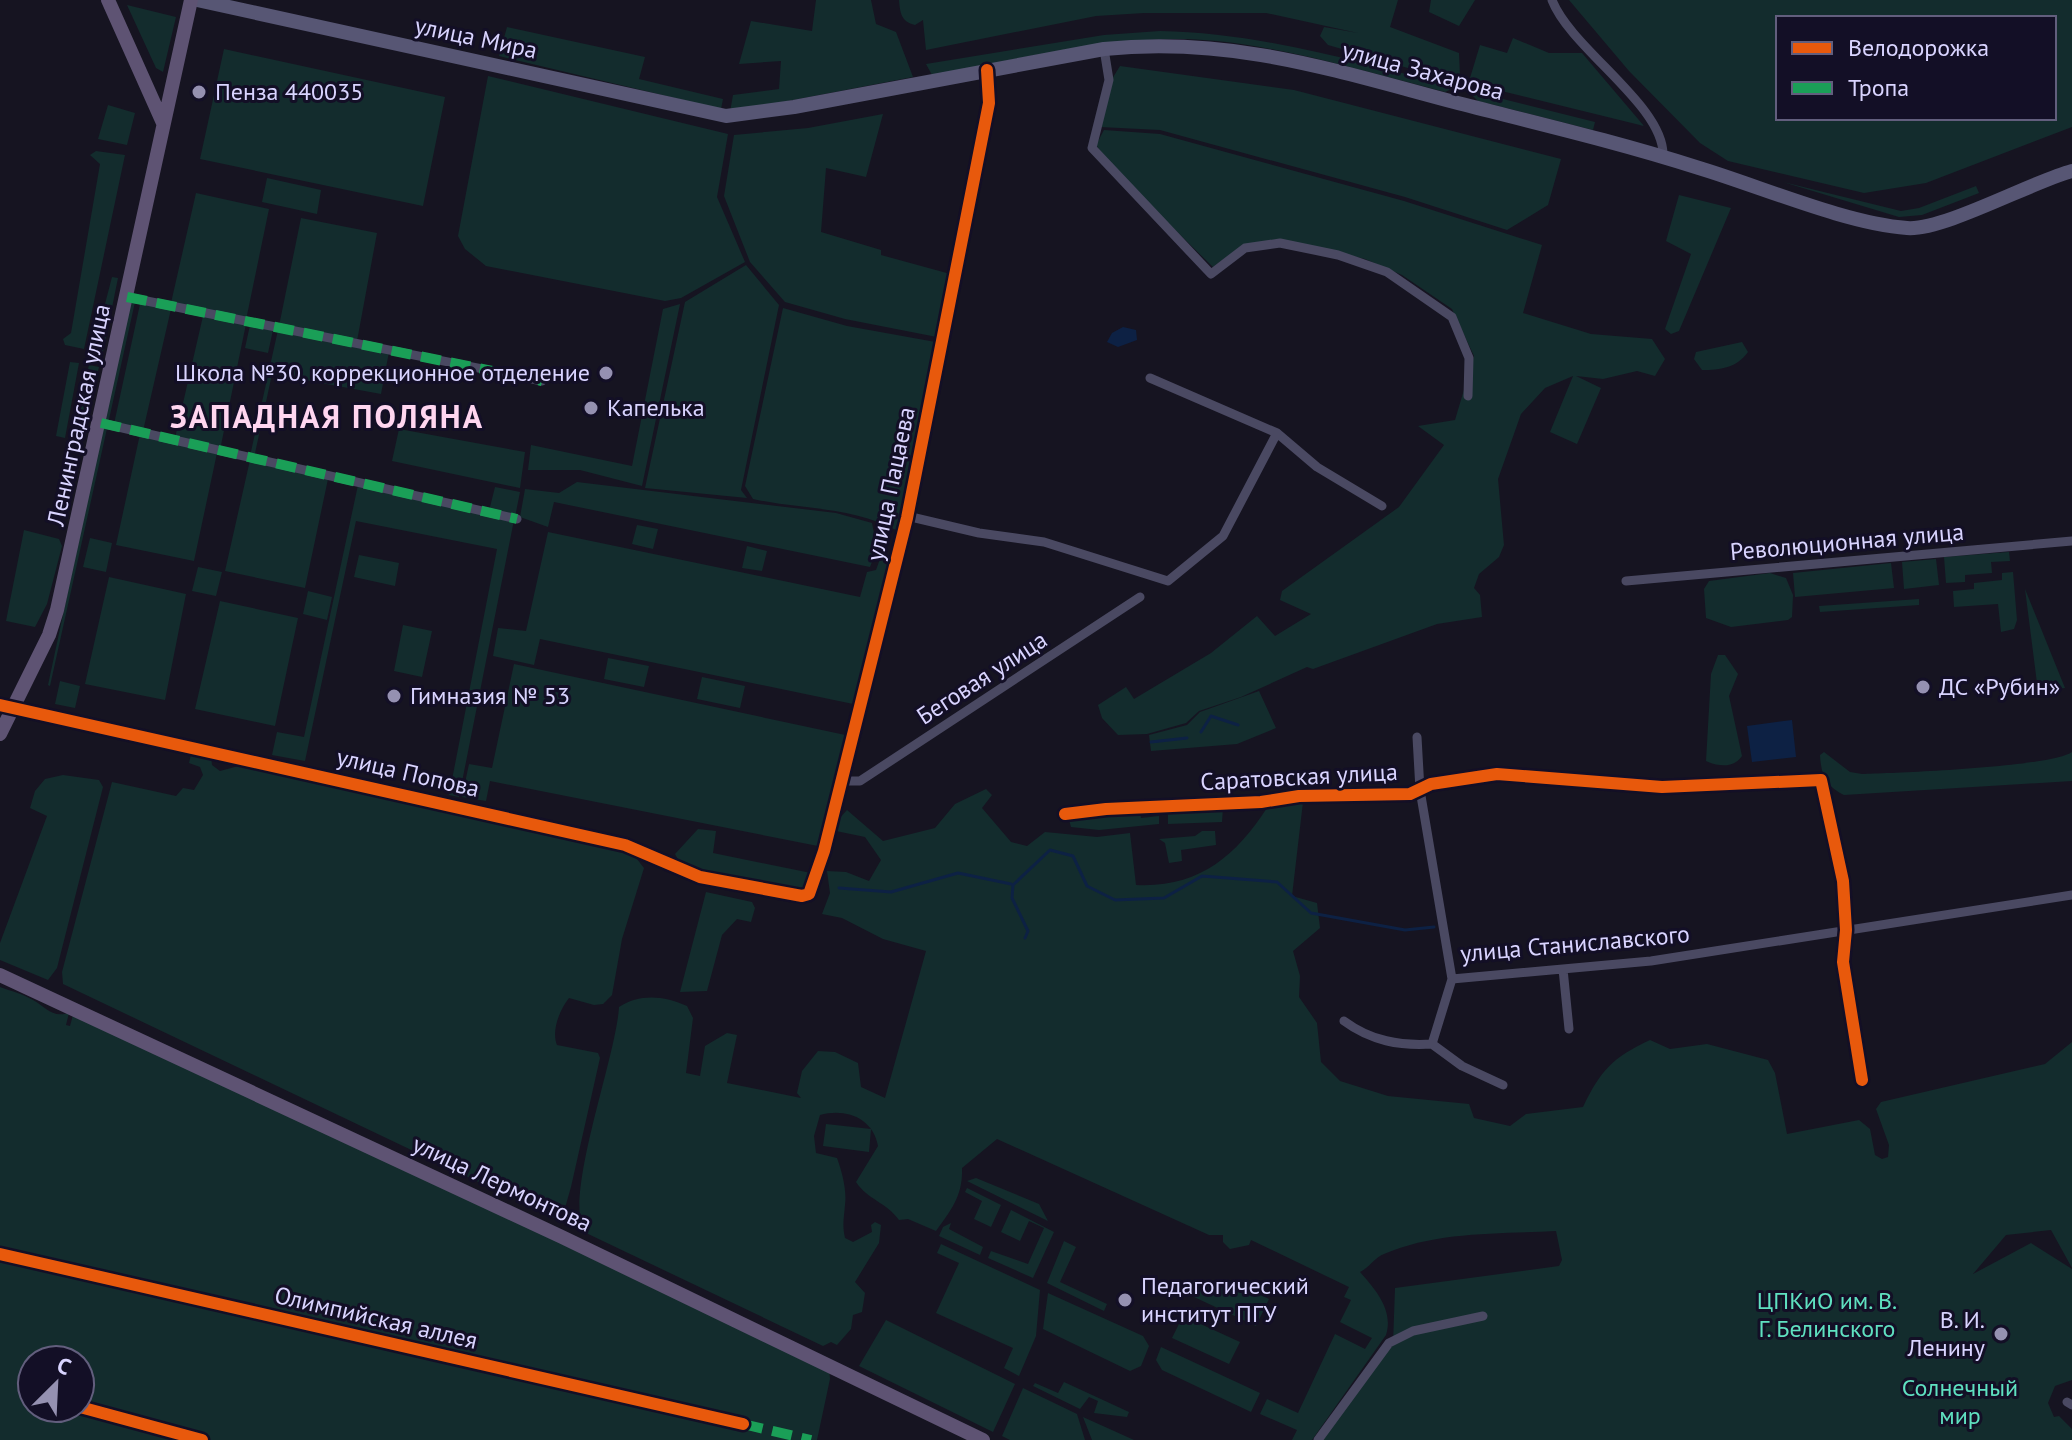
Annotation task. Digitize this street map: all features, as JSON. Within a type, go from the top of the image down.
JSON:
[{"type":"main road","points":[[108,0],[163,123]]},
{"type":"main road","name":"Ленинградская улица","points":[[7,706],[57,610],[101,423],[163,123],[194,0]]},
{"type":"main road","name":"улица Мира","points":[[194,0],[677,106],[726,116],[745,115]]},
{"type":"main road","name":"улица Захарова","points":[[745,115],[1104,49],[1148,44],[1211,46],[1297,60],[1663,156],[1861,220],[1910,229],[1937,223],[2072,171]]},
{"type":"main road","points":[[142,77],[157,92],[167,91],[173,82]]},
{"type":"main road","points":[[0,734],[7,706]]},
{"type":"main road","name":"улица Лермонтова","points":[[0,975],[562,1237],[983,1440]]},
{"type":"street","points":[[1552,0],[1572,31],[1660,134],[1663,156]]},
{"type":"street","points":[[1104,49],[1109,80],[1092,148],[1211,274],[1245,248],[1280,243],[1338,255],[1401,280],[1452,317],[1469,358],[1468,396]]},
{"type":"street","name":"улица Пацаева","points":[[802,896],[809,894],[816,879],[907,516],[989,103],[987,70]]},
{"type":"street","points":[[127,297],[542,381]]},
{"type":"street","points":[[1150,378],[1277,433],[1317,467],[1382,506]]},
{"type":"street","points":[[101,423],[517,519]]},
{"type":"street","points":[[907,516],[979,533],[1044,542],[1168,581],[1223,536],[1277,433]]},
{"type":"street","name":"Революционная улица","points":[[1626,581],[2072,541]]},
{"type":"street","name":"Беговая улица","points":[[843,781],[860,781],[1140,597]]},
{"type":"street","name":"улица Попова","points":[[7,706],[581,834],[625,845],[700,877],[802,896]]},
{"type":"street","name":"улица Станиславского","points":[[1417,737],[1420,790],[1452,979],[1651,961],[2072,895]]},
{"type":"street","name":"Саратовская улица","points":[[1065,814],[1106,809],[1261,802],[1299,796],[1410,794],[1431,784],[1497,774],[1662,787],[1821,780],[1843,881],[1846,930]]},
{"type":"street","points":[[1846,930],[1843,962],[1862,1080]]},
{"type":"street","points":[[1563,969],[1569,1029]]},
{"type":"street","points":[[1432,1044],[1452,979]]},
{"type":"street","points":[[1344,1021],[1375,1038],[1406,1046],[1432,1044],[1462,1066],[1503,1085]]},
{"type":"street","points":[[1318,1440],[1389,1343],[1413,1331],[1483,1316]]},
{"type":"green space","points":[[816,0],[871,0],[876,24],[896,32],[913,77],[730,112],[733,95],[779,89],[781,61],[739,64],[751,21],[812,31]]},
{"type":"green space","points":[[899,0],[1398,0],[1390,27],[1459,53],[1460,76],[1453,81],[1328,45],[1320,36],[1324,27],[1358,33],[1266,13],[1096,16],[926,50],[923,20],[915,25],[907,22]]},
{"type":"green space","points":[[1431,0],[1475,0],[1459,26],[1429,12]]},
{"type":"green space","points":[[1569,0],[2072,0],[2072,127],[1926,183],[1864,193],[1728,161],[1700,143],[1629,71]]},
{"type":"green space","points":[[127,5],[176,17],[163,72],[156,68]]},
{"type":"green space","points":[[507,27],[645,57],[639,79],[723,99],[721,109],[499,56]]},
{"type":"green space","points":[[1160,31],[1273,43],[1456,87],[1445,92],[1275,50],[1182,39],[1074,48],[932,75],[926,64],[1104,35]]},
{"type":"green space","points":[[1513,38],[1549,53],[1582,53],[1644,126],[1473,84],[1470,78],[1480,45],[1507,53]]},
{"type":"green space","points":[[224,49],[445,97],[423,206],[200,159]]},
{"type":"green space","points":[[1120,66],[1294,90],[1561,159],[1548,205],[1507,230],[1405,197],[1160,130],[1100,127],[1112,79]]},
{"type":"green space","points":[[488,76],[728,134],[717,197],[745,262],[681,298],[665,301],[486,266],[465,249],[458,236]]},
{"type":"green space","points":[[1467,90],[1595,122],[1593,130],[1478,101]]},
{"type":"green space","points":[[108,105],[135,113],[127,145],[98,139]]},
{"type":"green space","points":[[883,114],[866,177],[826,168],[821,232],[881,250],[881,255],[954,275],[942,338],[845,319],[785,302],[750,262],[724,196],[734,135],[808,128]]},
{"type":"green space","points":[[1104,130],[1160,134],[1404,201],[1542,245],[1523,313],[1591,334],[1652,339],[1665,359],[1655,376],[1637,371],[1603,379],[1576,376],[1601,388],[1577,444],[1550,432],[1573,376],[1545,388],[1521,414],[1498,479],[1504,545],[1499,557],[1479,574],[1474,588],[1480,595],[1482,617],[1437,624],[1313,669],[1307,667],[1241,697],[1199,711],[1186,723],[1147,734],[1118,735],[1102,718],[1098,705],[1126,687],[1134,699],[1211,653],[1257,616],[1275,636],[1311,614],[1280,600],[1282,591],[1399,507],[1444,445],[1418,426],[1455,420],[1474,356],[1452,309],[1402,275],[1365,259],[1280,239],[1243,245],[1213,267],[1115,171],[1096,145]]},
{"type":"green space","points":[[96,151],[125,155],[84,349],[65,345],[63,339],[71,333],[100,164],[90,155]]},
{"type":"green space","points":[[267,178],[321,190],[317,214],[262,202]]},
{"type":"green space","points":[[1783,182],[1901,211],[1919,208],[1976,186],[1979,193],[1922,215],[1899,217]]},
{"type":"green space","points":[[196,193],[269,209],[246,320],[171,303]]},
{"type":"green space","points":[[1679,195],[1731,208],[1679,331],[1671,334],[1665,329],[1691,254],[1666,241]]},
{"type":"green space","points":[[301,218],[377,233],[357,341],[279,326]]},
{"type":"green space","points":[[746,265],[779,305],[741,490],[747,498],[645,488],[685,302]]},
{"type":"green space","points":[[112,277],[118,278],[103,352],[93,350]]},
{"type":"green space","points":[[130,301],[135,302],[50,686],[48,685]]},
{"type":"green space","points":[[140,304],[171,309],[143,431],[114,424]]},
{"type":"green space","points":[[680,304],[642,486],[580,470],[528,470],[531,445],[632,466],[663,309]]},
{"type":"green space","points":[[783,308],[847,326],[941,343],[902,533],[847,513],[753,499],[745,486]]},
{"type":"green space","points":[[203,316],[246,324],[220,450],[175,438]]},
{"type":"green space","points":[[250,325],[273,330],[268,353],[245,348]]},
{"type":"green space","points":[[278,330],[389,352],[381,394],[272,374],[254,458],[250,456]]},
{"type":"green space","points":[[1742,342],[1748,352],[1739,362],[1728,367],[1702,370],[1694,359],[1696,352]]},
{"type":"green space","points":[[70,362],[79,363],[65,438],[56,436]]},
{"type":"green space","points":[[89,365],[99,367],[81,441],[71,438]]},
{"type":"green space","points":[[399,429],[525,452],[520,488],[392,461]]},
{"type":"green space","points":[[140,434],[217,453],[194,561],[116,545]]},
{"type":"green space","points":[[250,460],[328,479],[305,588],[225,571]]},
{"type":"green space","points":[[577,482],[836,513],[872,523],[877,549],[870,567],[554,502],[548,527],[520,517],[525,489],[559,493]]},
{"type":"green space","points":[[358,485],[514,520],[459,797],[449,795],[497,549],[356,521],[305,761],[272,755],[277,732],[304,737]]},
{"type":"green space","points":[[495,487],[520,492],[515,517],[489,511]]},
{"type":"green space","points":[[637,525],[658,529],[653,549],[632,544]]},
{"type":"green space","points":[[24,530],[59,539],[62,546],[47,604],[35,627],[6,621]]},
{"type":"green space","points":[[548,532],[860,597],[867,572],[876,570],[880,559],[888,555],[894,563],[858,705],[540,639],[534,665],[493,656],[498,628],[526,631]]},
{"type":"green space","points":[[90,538],[112,543],[106,572],[83,567]]},
{"type":"green space","points":[[747,546],[767,551],[762,571],[742,568]]},
{"type":"green space","points":[[2009,552],[2010,561],[1991,562],[1992,573],[1965,575],[1965,582],[1946,583],[1944,557]]},
{"type":"green space","points":[[359,555],[399,563],[395,586],[354,577]]},
{"type":"green space","points":[[1936,559],[1939,585],[1904,589],[1902,562]]},
{"type":"green space","points":[[1891,563],[1894,588],[1795,597],[1793,573]]},
{"type":"green space","points":[[198,567],[222,572],[216,596],[192,591]]},
{"type":"green space","points":[[2013,572],[2017,620],[2014,629],[2001,632],[1998,604],[1954,607],[1953,591],[1974,589],[1974,583],[2002,580],[2002,573]]},
{"type":"green space","points":[[1770,573],[1786,578],[1793,595],[1792,617],[1788,620],[1731,627],[1706,618],[1704,589],[1709,581]]},
{"type":"green space","points":[[109,577],[186,594],[165,700],[85,684]]},
{"type":"green space","points":[[2025,589],[2065,688],[2038,691]]},
{"type":"green space","points":[[308,591],[332,597],[327,620],[303,614]]},
{"type":"green space","points":[[1919,599],[1919,605],[1820,612],[1819,606]]},
{"type":"green space","points":[[220,601],[298,618],[275,726],[195,709]]},
{"type":"green space","points":[[403,625],[432,631],[422,677],[394,671]]},
{"type":"green space","points":[[1718,655],[1725,655],[1738,674],[1729,696],[1742,756],[1735,763],[1726,765],[1706,761],[1711,674]]},
{"type":"green space","points":[[608,658],[649,666],[644,687],[604,679]]},
{"type":"green space","points":[[514,664],[850,736],[823,847],[490,781],[486,801],[462,797],[469,764],[492,768]]},
{"type":"green space","points":[[702,677],[745,686],[740,708],[697,699]]},
{"type":"green space","points":[[60,681],[80,686],[75,708],[55,704]]},
{"type":"green space","points":[[1259,691],[1276,728],[1237,744],[1151,751],[1149,735],[1187,725],[1200,712]]},
{"type":"green space","points":[[192,750],[211,756],[212,765],[220,771],[246,764],[611,847],[633,854],[644,868],[622,939],[612,995],[603,1004],[594,1005],[569,998],[557,1020],[557,1045],[598,1053],[600,1058],[571,1187],[565,1208],[556,1219],[63,984],[62,972],[112,782],[176,796],[183,788],[194,790],[203,775],[200,767],[189,763]]},
{"type":"green space","points":[[1824,752],[1850,772],[1862,774],[2036,762],[2072,752],[2072,781],[1844,795],[1826,779],[1820,755]]},
{"type":"green space","points":[[63,775],[99,780],[103,787],[57,968],[48,980],[0,960],[0,943],[47,816],[30,808],[35,791],[45,779]]},
{"type":"green space","points":[[986,789],[992,795],[982,808],[1011,842],[1027,846],[1045,832],[1097,837],[1130,833],[1136,885],[1158,885],[1196,875],[1228,855],[1267,808],[1303,802],[1292,896],[1317,903],[1320,928],[1293,951],[1300,976],[1299,997],[1317,1023],[1321,1062],[1340,1081],[1388,1096],[1469,1104],[1474,1118],[1510,1126],[1526,1114],[1583,1107],[1609,1066],[1650,1040],[1670,1049],[1707,1044],[1768,1060],[1775,1073],[1787,1134],[1859,1120],[1870,1129],[1875,1155],[1882,1159],[1888,1157],[1889,1145],[1876,1109],[1881,1102],[2045,1064],[2072,1042],[2072,1268],[2051,1230],[2006,1235],[1973,1274],[2031,1243],[2072,1269],[2072,1380],[2055,1386],[2048,1403],[2054,1417],[2059,1416],[2072,1429],[2072,1440],[1322,1440],[1393,1344],[1395,1288],[1559,1266],[1562,1260],[1556,1231],[1447,1237],[1378,1257],[1360,1272],[1385,1309],[1386,1335],[1312,1440],[1292,1440],[1297,1430],[1260,1414],[1267,1399],[1298,1413],[1335,1334],[1365,1349],[1372,1338],[1340,1322],[1351,1300],[1344,1297],[1349,1287],[1251,1240],[1249,1245],[1230,1249],[1223,1242],[1223,1235],[1209,1235],[997,1139],[962,1168],[958,1195],[936,1231],[908,1219],[899,1220],[856,1182],[878,1146],[870,1128],[848,1114],[820,1115],[814,1136],[816,1153],[837,1158],[841,1169],[845,1193],[845,1238],[853,1242],[872,1232],[871,1225],[875,1222],[881,1225],[879,1243],[855,1282],[865,1293],[862,1312],[853,1315],[851,1329],[837,1345],[831,1342],[823,1346],[584,1232],[580,1214],[585,1158],[619,1007],[627,1003],[653,998],[687,1006],[693,1018],[686,1073],[700,1076],[705,1046],[727,1033],[737,1035],[727,1083],[801,1098],[797,1093],[802,1071],[818,1051],[835,1052],[858,1063],[861,1087],[885,1098],[926,951],[883,939],[842,918],[822,914],[830,893],[827,871],[846,872],[869,881],[881,860],[865,837],[836,831],[838,820],[847,810],[883,841],[935,828],[955,804]]},
{"type":"green space","points":[[1223,807],[1222,822],[1168,824],[1168,810]]},
{"type":"green space","points":[[1140,811],[1141,818],[1159,816],[1159,824],[1099,830],[1071,827],[1069,820]]},
{"type":"green space","points":[[698,829],[716,831],[713,853],[811,873],[816,852],[822,853],[808,891],[801,894],[703,876],[682,867],[675,854]]},
{"type":"green space","points":[[1202,831],[1215,831],[1216,845],[1181,850],[1182,861],[1169,863],[1165,843],[1159,839],[1195,836]]},
{"type":"green space","points":[[706,892],[752,902],[755,908],[751,922],[737,919],[722,935],[707,991],[680,992]]},
{"type":"green space","points":[[0,987],[29,998],[53,1013],[69,1013],[66,1025],[70,1026],[73,1015],[829,1368],[830,1379],[817,1440],[0,1440]]},
{"type":"green space","points":[[826,1124],[871,1129],[869,1152],[823,1146]]},
{"type":"green space","points":[[976,1178],[1039,1204],[1048,1221],[967,1181]]},
{"type":"green space","points":[[967,1188],[1001,1205],[991,1227],[974,1219],[982,1201],[965,1192]]},
{"type":"green space","points":[[1011,1210],[1054,1232],[1033,1278],[988,1258],[991,1251],[1028,1264],[1044,1228],[1029,1221],[1020,1241],[1001,1232]]},
{"type":"green space","points":[[951,1223],[949,1229],[983,1247],[980,1255],[939,1236],[943,1227]]},
{"type":"green space","points":[[1064,1241],[1076,1247],[1060,1282],[1107,1304],[1104,1311],[1047,1283]]},
{"type":"green space","points":[[941,1244],[1040,1290],[1036,1336],[1019,1376],[1004,1368],[1013,1348],[936,1313],[959,1263],[937,1253]]},
{"type":"green space","points":[[1216,1284],[1246,1288],[1269,1299],[1256,1326],[1192,1296],[1196,1286]]},
{"type":"green space","points":[[1048,1293],[1143,1336],[1149,1346],[1141,1366],[1130,1371],[1043,1329]]},
{"type":"green space","points":[[1183,1316],[1240,1342],[1229,1364],[1172,1338]]},
{"type":"green space","points":[[886,1320],[1015,1384],[993,1432],[859,1366]]},
{"type":"green space","points":[[1161,1347],[1260,1393],[1251,1412],[1162,1370],[1156,1360]]},
{"type":"green space","points":[[1064,1382],[1129,1412],[1127,1417],[1094,1413],[1098,1401],[1089,1397],[1080,1409],[1033,1386],[1035,1383],[1058,1393]]},
{"type":"green space","points":[[1023,1388],[1077,1414],[1085,1440],[1010,1440],[1002,1436]]},
{"type":"green space","points":[[1083,1417],[1134,1440],[1092,1440]]},
{"type":"water","points":[[1123,327],[1136,330],[1137,340],[1118,347],[1107,342],[1112,333]]},
{"type":"water","points":[[1792,720],[1796,757],[1752,762],[1747,726]]},
{"type":"waterway","points":[[1201,732],[1211,716],[1238,725]]},
{"type":"waterway","points":[[1151,742],[1187,738]]},
{"type":"waterway","points":[[1025,938],[1028,931],[1012,898],[1013,885],[1050,850],[1073,856],[1087,886],[1115,900],[1164,898],[1202,876],[1277,882],[1311,913],[1405,930],[1434,927]]},
{"type":"waterway","points":[[839,888],[891,892],[958,873],[1011,884]]},
{"type":"marked path","points":[[127,297],[542,381]]},
{"type":"marked path","points":[[101,423],[517,519]]},
{"type":"marked path","points":[[743,1424],[811,1440]]},
{"type":"cycle path","points":[[0,705],[625,845],[700,877],[802,896],[809,894],[824,851],[907,518],[989,103],[987,70]]},
{"type":"cycle path","points":[[1065,814],[1106,809],[1261,802],[1299,796],[1410,794],[1431,784],[1497,774],[1662,787],[1821,780],[1843,881],[1846,930],[1843,962],[1862,1080]]},
{"type":"cycle path","name":"Олимпийская аллея","points":[[0,1254],[743,1424]]},
{"type":"cycle path","points":[[96,1411],[202,1440]]},
{"type":"place","name":"Пенза 440035","points":[[199,92]]},
{"type":"place","name":"Школа №30, коррекционное отделение","points":[[606,373]]},
{"type":"place","name":"Капелька","points":[[591,408]]},
{"type":"place","name":"ДС «Рубин»","points":[[1923,687]]},
{"type":"place","name":"Гимназия № 53","points":[[394,696]]},
{"type":"place","name":"Педагогический институт ПГУ","points":[[1125,1300]]},
{"type":"place","name":"В. И. Ленину","points":[[2001,1334]]},
{"type":"district","name":"ЗАПАДНАЯ ПОЛЯНА","points":[[327,417]]},
{"type":"park label","name":"ЦПКиО им. В. Г. Белинского","points":[[1827,1315]]},
{"type":"park label","name":"Солнечный мир","points":[[1960,1402]]}]
